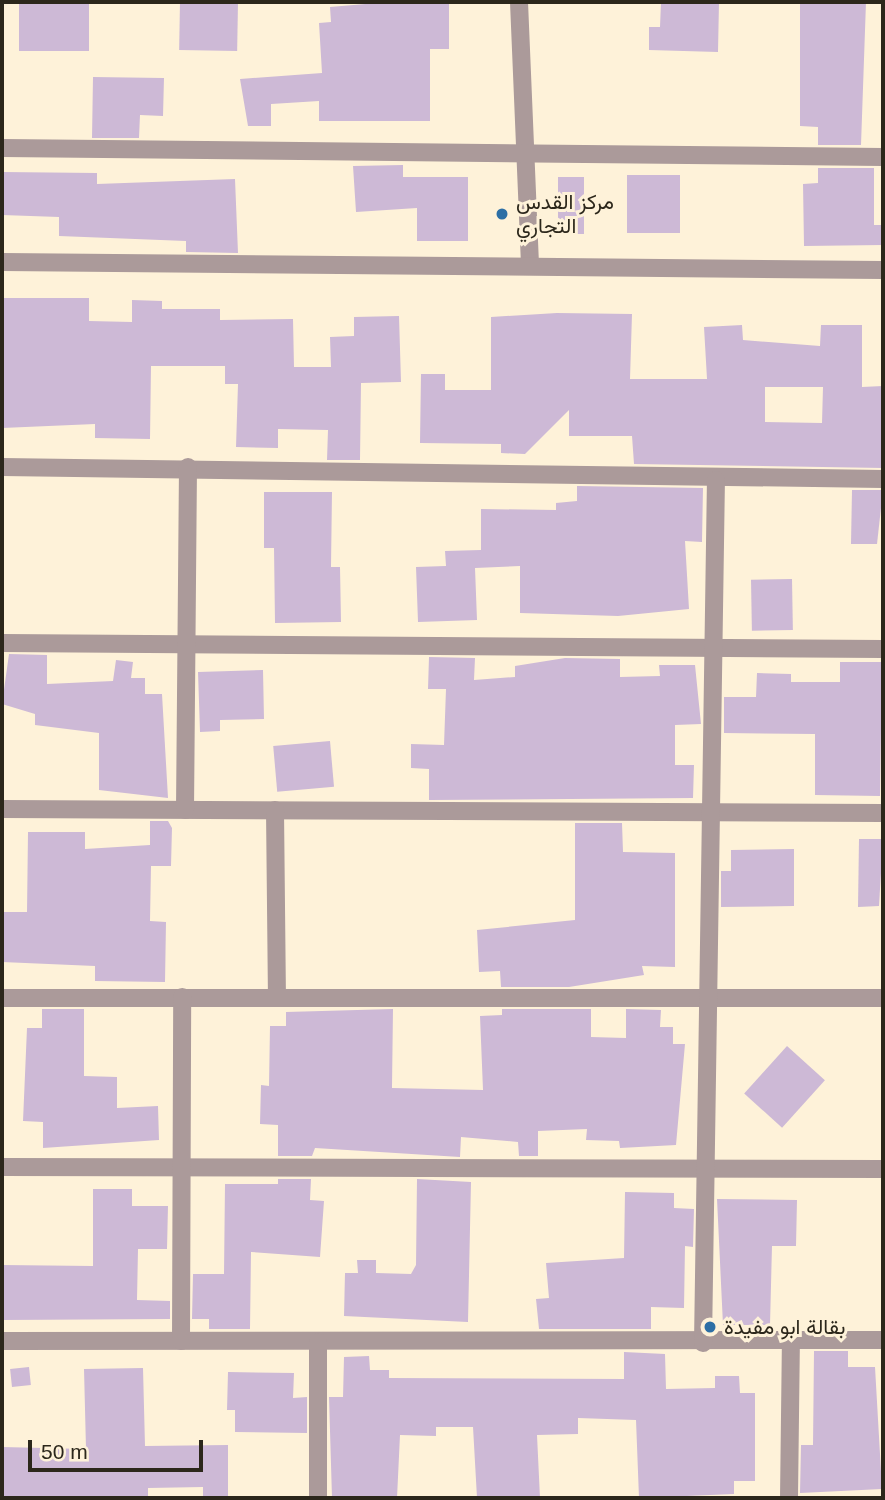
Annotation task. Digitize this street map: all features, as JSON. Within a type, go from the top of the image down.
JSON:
[{"type":"street","points":[[519,2],[530,266]]},
{"type":"street","points":[[2,148],[883,157]]},
{"type":"street","points":[[2,262],[883,270]]},
{"type":"street","points":[[2,467],[188,467],[716,480],[883,479]]},
{"type":"street","points":[[185,810],[188,467]]},
{"type":"street","points":[[703,1343],[716,480]]},
{"type":"street","points":[[2,643],[883,649]]},
{"type":"street","points":[[2,809],[883,813]]},
{"type":"street","points":[[275,810],[277,997]]},
{"type":"street","points":[[2,998],[883,998]]},
{"type":"street","points":[[181,1341],[182,998]]},
{"type":"street","points":[[2,1167],[883,1169]]},
{"type":"street","points":[[2,1341],[791,1343],[883,1340]]},
{"type":"street","points":[[318,1342],[318,1498]]},
{"type":"street","points":[[789,1498],[791,1343]]},
{"type":"building","points":[[19,2],[89,2],[89,51],[19,51]]},
{"type":"building","points":[[180,2],[238,2],[237,51],[179,50]]},
{"type":"building","points":[[389,2],[449,2],[449,49],[430,49],[430,121],[319,121],[319,101],[271,104],[271,126],[248,126],[240,79],[322,73],[319,23],[331,22],[330,7]]},
{"type":"building","points":[[661,2],[719,2],[718,52],[649,50],[649,27],[660,27]]},
{"type":"building","points":[[800,2],[866,2],[861,145],[818,145],[818,127],[800,126]]},
{"type":"building","points":[[93,77],[164,78],[163,116],[140,115],[139,138],[92,138]]},
{"type":"building","points":[[403,165],[403,177],[468,177],[468,241],[417,241],[417,208],[356,212],[353,166]]},
{"type":"building","points":[[818,168],[874,168],[874,225],[883,225],[883,245],[804,246],[803,184],[818,183]]},
{"type":"building","points":[[2,172],[97,173],[97,184],[235,179],[238,253],[186,252],[186,241],[59,236],[59,217],[2,215]]},
{"type":"building","points":[[627,175],[680,175],[680,233],[627,233]]},
{"type":"building","points":[[558,177],[584,177],[584,234],[558,234]]},
{"type":"building","points":[[2,298],[89,298],[89,321],[132,322],[132,300],[162,301],[162,309],[220,309],[220,320],[293,319],[294,367],[331,367],[330,337],[354,336],[354,317],[399,316],[401,382],[361,383],[360,460],[327,460],[328,430],[278,429],[278,448],[236,447],[238,384],[225,384],[225,366],[151,366],[150,439],[95,438],[95,424],[2,428]]},
{"type":"building","points":[[557,313],[632,314],[630,379],[707,379],[704,327],[742,325],[743,340],[820,346],[821,325],[862,325],[862,387],[883,386],[883,468],[634,464],[632,436],[569,436],[569,410],[525,454],[501,453],[501,444],[420,443],[421,374],[445,374],[445,390],[491,390],[491,317]],"holes":[[[765,387],[823,387],[822,423],[765,422]]]},
{"type":"building","points":[[577,486],[703,488],[702,542],[685,541],[689,609],[618,616],[520,613],[520,566],[475,568],[477,620],[418,622],[416,567],[446,566],[445,551],[481,550],[481,509],[556,510],[556,503],[577,501]]},
{"type":"building","points":[[852,490],[883,490],[877,544],[851,544]]},
{"type":"building","points":[[264,492],[332,492],[331,567],[340,567],[341,622],[275,623],[274,548],[264,548]]},
{"type":"building","points":[[792,579],[793,630],[752,631],[751,580]]},
{"type":"building","points":[[9,654],[47,655],[47,684],[113,681],[116,660],[133,662],[131,678],[145,678],[145,694],[162,694],[168,798],[99,790],[99,733],[35,725],[35,714],[2,704]]},
{"type":"building","points":[[429,657],[475,658],[474,680],[515,677],[515,666],[565,658],[620,659],[620,677],[660,676],[659,665],[695,665],[701,724],[675,725],[675,765],[694,765],[693,798],[429,800],[429,769],[411,768],[411,744],[444,745],[446,689],[428,689]]},
{"type":"building","points":[[840,662],[882,662],[880,796],[815,795],[815,734],[724,733],[724,697],[756,697],[757,673],[791,674],[791,682],[840,682]]},
{"type":"building","points":[[263,670],[264,719],[220,720],[220,731],[200,732],[198,672]]},
{"type":"building","points":[[330,741],[334,787],[277,792],[273,746]]},
{"type":"building","points":[[150,821],[168,821],[172,828],[171,866],[151,866],[150,921],[166,922],[165,982],[95,981],[95,966],[2,962],[2,912],[27,912],[28,832],[85,832],[85,849],[150,845]]},
{"type":"building","points":[[575,823],[622,823],[623,852],[675,853],[675,967],[642,966],[644,975],[569,987],[501,987],[500,971],[479,972],[477,930],[575,920]]},
{"type":"building","points":[[859,839],[883,839],[879,906],[858,907]]},
{"type":"building","points":[[794,849],[794,906],[721,907],[721,871],[731,871],[731,850]]},
{"type":"building","points":[[42,1009],[84,1009],[84,1076],[117,1077],[117,1108],[158,1106],[159,1140],[43,1148],[43,1122],[23,1121],[27,1028],[42,1028]]},
{"type":"building","points":[[393,1009],[392,1088],[483,1090],[480,1016],[502,1015],[502,1009],[591,1009],[591,1037],[626,1038],[626,1009],[661,1010],[660,1027],[673,1027],[673,1044],[685,1044],[676,1145],[620,1148],[619,1141],[586,1140],[587,1129],[538,1131],[538,1156],[519,1156],[518,1142],[461,1137],[460,1157],[315,1148],[312,1156],[278,1156],[278,1125],[260,1124],[261,1085],[269,1086],[270,1026],[286,1026],[286,1012]]},
{"type":"building","points":[[787,1046],[825,1080],[782,1128],[744,1094]]},
{"type":"building","points":[[278,1179],[311,1179],[310,1200],[324,1201],[320,1257],[251,1252],[250,1329],[209,1329],[209,1319],[192,1319],[193,1274],[224,1274],[225,1184],[278,1184]]},
{"type":"building","points":[[417,1179],[471,1182],[468,1322],[344,1316],[345,1273],[358,1273],[357,1260],[376,1260],[376,1273],[411,1274],[416,1265]]},
{"type":"building","points":[[93,1189],[132,1189],[132,1206],[168,1206],[167,1249],[138,1249],[137,1300],[170,1301],[170,1319],[2,1320],[2,1265],[93,1266]]},
{"type":"building","points":[[625,1192],[674,1193],[674,1208],[694,1209],[693,1247],[685,1246],[684,1308],[651,1307],[651,1329],[539,1329],[536,1299],[549,1298],[546,1263],[624,1258]]},
{"type":"building","points":[[717,1199],[797,1200],[796,1246],[772,1246],[770,1325],[723,1325]]},
{"type":"building","points":[[814,1351],[848,1351],[848,1367],[875,1367],[882,1489],[800,1493],[801,1445],[813,1445]]},
{"type":"building","points":[[624,1352],[665,1354],[666,1389],[715,1388],[715,1376],[739,1376],[740,1393],[755,1393],[755,1481],[734,1481],[734,1494],[639,1498],[636,1420],[578,1418],[578,1434],[537,1435],[540,1498],[477,1498],[473,1427],[436,1427],[436,1436],[400,1435],[397,1498],[332,1498],[329,1397],[343,1397],[344,1357],[369,1356],[370,1370],[389,1370],[389,1378],[624,1379]]},
{"type":"building","points":[[29,1367],[31,1385],[12,1387],[10,1369]]},
{"type":"building","points":[[143,1368],[145,1446],[228,1445],[228,1498],[203,1498],[203,1487],[148,1488],[148,1498],[2,1498],[2,1447],[86,1449],[84,1369]]},
{"type":"building","points":[[228,1372],[294,1373],[293,1398],[307,1397],[307,1433],[235,1432],[235,1410],[227,1410]]},
{"type":"place","name":"مركز القدس التجاري","points":[[502,214]]},
{"type":"place","name":"بقالة ابو مفيدة","points":[[710,1327]]}]
